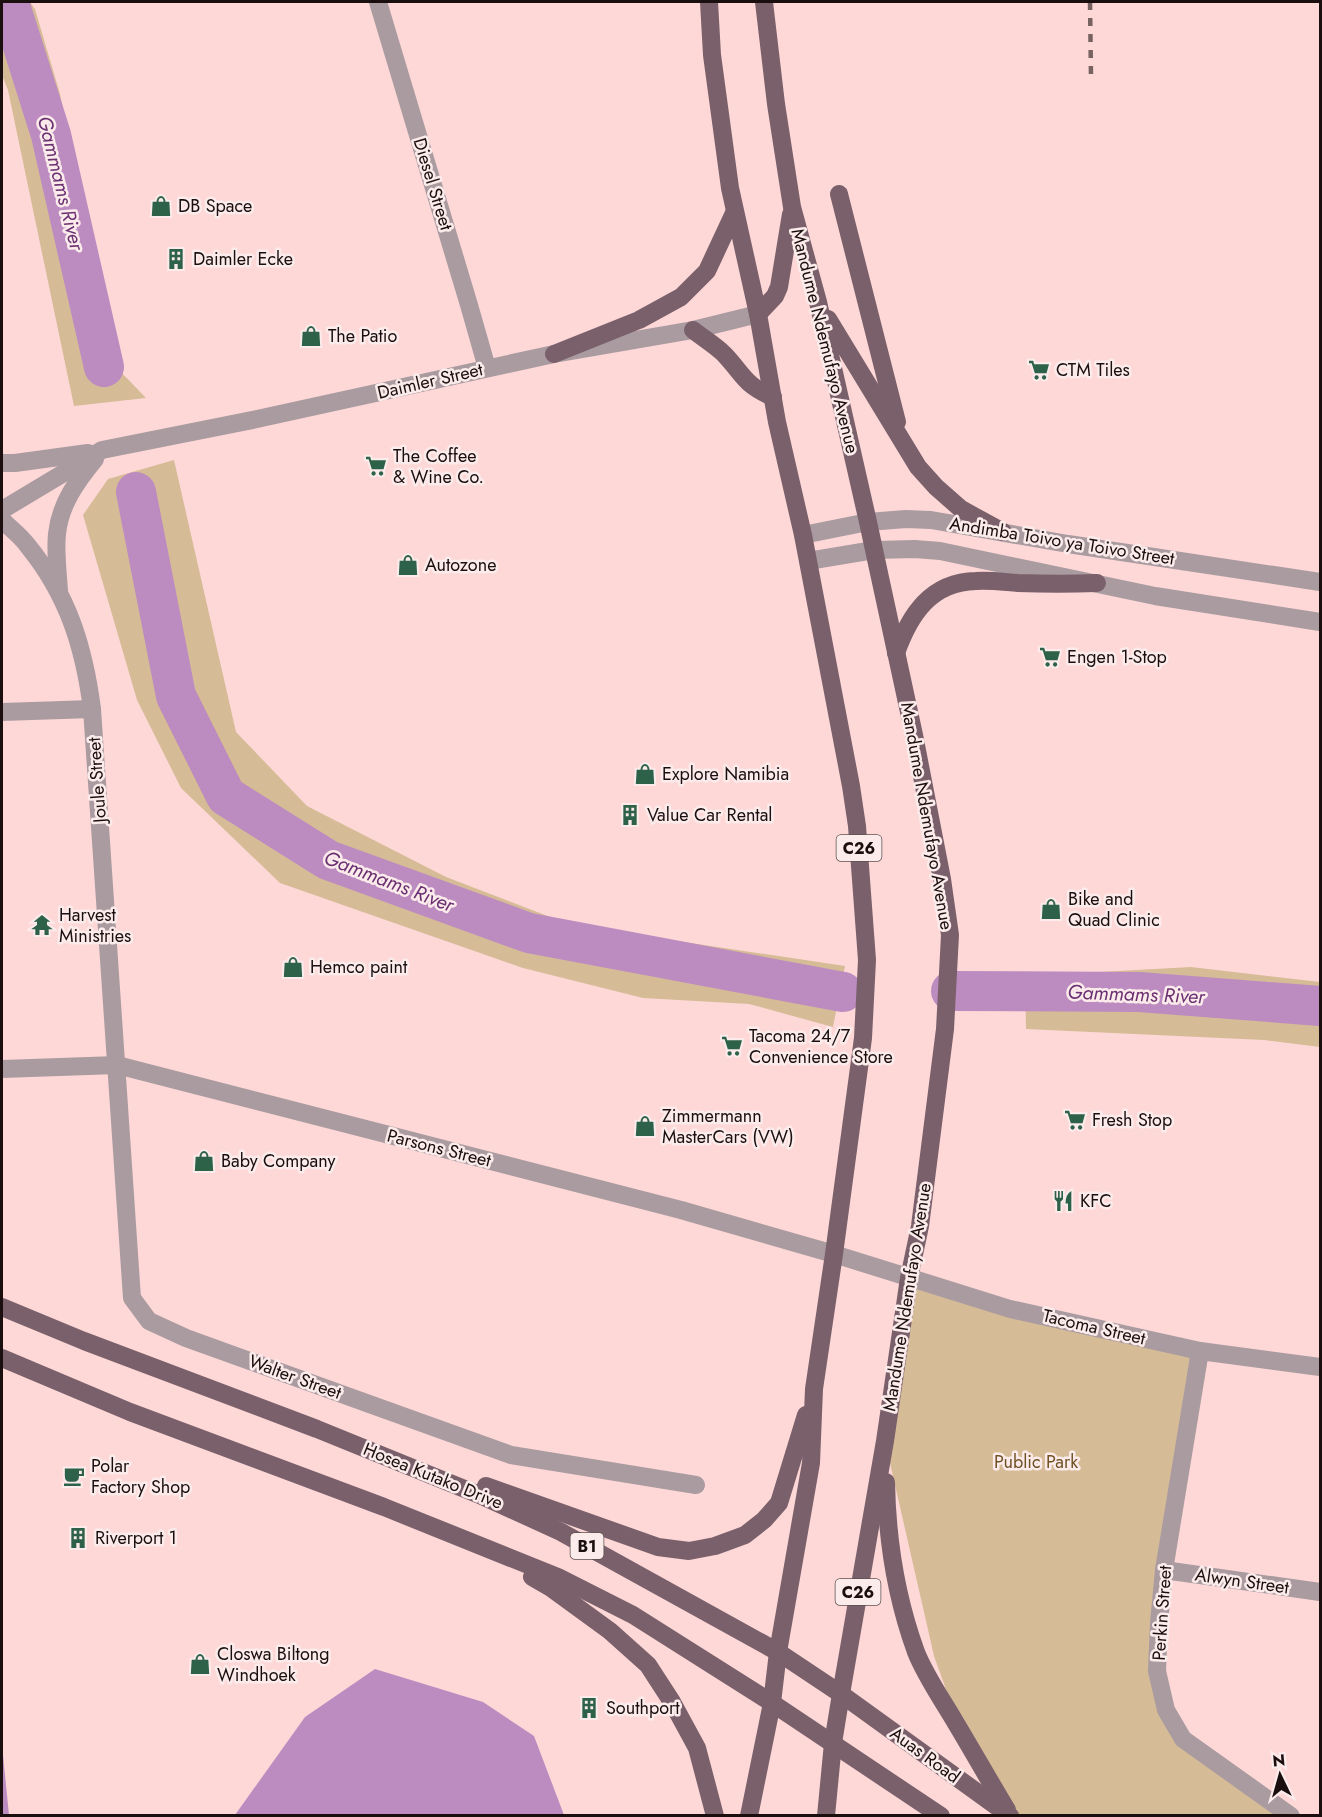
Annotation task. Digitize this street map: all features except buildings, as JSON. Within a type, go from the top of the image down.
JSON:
[{"type":"main road","name":"C26","points":[[709,2],[719,113],[735,213],[758,314],[777,422],[803,535],[842,734],[857,826],[867,960],[863,1038],[814,1389],[811,1463],[778,1652],[772,1702],[749,1815]]},
{"type":"main road","name":"Mandume Ndemufayo Avenue","points":[[764,2],[776,104],[792,207],[818,302],[868,522],[914,735],[942,879],[950,934],[945,1029],[920,1226],[909,1278],[885,1441],[833,1743],[826,1815]]},
{"type":"main road","points":[[839,194],[902,443]]},
{"type":"main road","points":[[758,314],[775,296],[779,287],[792,207]]},
{"type":"main road","points":[[554,354],[639,320],[681,297],[707,271],[735,213]]},
{"type":"main road","points":[[818,302],[918,467],[936,488],[961,509],[1003,532]]},
{"type":"main road","points":[[693,330],[723,352],[748,384],[757,391],[773,397]]},
{"type":"main road","points":[[896,654],[904,631],[916,612],[932,595],[950,585],[975,581],[1045,584],[1098,583]]},
{"type":"main road","name":"Hosea Kutako Drive","points":[[2,1307],[73,1337],[317,1429],[482,1496],[561,1532],[778,1652],[841,1694]]},
{"type":"main road","name":"B1","points":[[2,1358],[130,1412],[384,1507],[558,1577],[633,1615],[772,1702]]},
{"type":"main road","points":[[317,1429],[537,1503],[658,1547],[689,1551],[715,1546],[745,1535],[764,1520],[779,1503],[814,1389]]},
{"type":"main road","points":[[885,1441],[886,1522],[894,1575],[917,1654],[1010,1815]]},
{"type":"main road","points":[[474,1542],[551,1588],[610,1631],[648,1665],[672,1702],[697,1748],[715,1815]]},
{"type":"main road","name":"Auas Road","points":[[841,1694],[1010,1815]]},
{"type":"main road","points":[[772,1702],[941,1815]]},
{"type":"street","name":"Diesel Street","points":[[378,2],[487,368]]},
{"type":"street","name":"Daimler Street","points":[[2,463],[102,450],[257,419],[554,354],[693,330],[758,314]]},
{"type":"street","name":"Daimler Street","points":[[2,510],[102,450]]},
{"type":"street","points":[[59,593],[56,535],[61,513],[70,491],[102,450]]},
{"type":"street","name":"Joule Street","points":[[2,520],[28,545],[59,593],[78,636],[87,674],[92,709],[117,1065]]},
{"type":"street","name":"Andimba Toivo ya Toivo Street","points":[[803,535],[868,522],[931,520],[1068,544],[1320,582]]},
{"type":"street","name":"Andimba Toivo ya Toivo Street","points":[[808,561],[874,550],[940,551],[1155,596],[1320,622]]},
{"type":"street","points":[[2,712],[92,709]]},
{"type":"street","name":"Parsons Street","points":[[2,1069],[117,1065],[681,1210],[872,1266]]},
{"type":"street","name":"Walter Street","points":[[117,1065],[132,1298],[149,1321],[186,1338],[511,1455],[696,1485]]},
{"type":"street","name":"Tacoma Street","points":[[872,1266],[1010,1309],[1200,1351],[1320,1367]]},
{"type":"street","name":"Perkin Street","points":[[1200,1351],[1164,1570],[1157,1671],[1166,1710],[1184,1740],[1291,1815]]},
{"type":"street","name":"Alwyn Street","points":[[1164,1570],[1320,1592]]},
{"type":"green space","points":[[2,2],[30,2],[35,9],[60,94],[117,368],[146,398],[74,406],[8,90],[2,75]]},
{"type":"green space","points":[[174,460],[236,732],[307,806],[446,877],[571,925],[845,966],[833,1027],[749,1004],[643,998],[523,968],[280,883],[181,788],[137,700],[83,515],[108,479]]},
{"type":"green space","points":[[1191,967],[1320,982],[1320,1047],[1264,1040],[1026,1029],[1025,976]]},
{"type":"green space","name":"Public Park","points":[[909,1278],[1200,1351],[1157,1671],[1184,1739],[1291,1815],[1010,1815],[962,1734],[934,1656],[885,1441]]},
{"type":"shaded area","points":[[375,1669],[483,1702],[534,1736],[564,1815],[235,1815],[305,1717]]},
{"type":"shaded area","points":[[2,1745],[9,1815],[2,1815]]},
{"type":"waterway","name":"Gammams River","points":[[9,2],[51,135],[104,367]]},
{"type":"waterway","name":"Gammams River","points":[[136,492],[176,696],[226,796],[328,860],[529,933],[843,992]]},
{"type":"waterway","name":"Gammams River","points":[[951,991],[1139,992],[1320,1006]]},
{"type":"railway","points":[[1090,2],[1091,77]]},
{"type":"place","name":"DB Space","points":[[161,206]]},
{"type":"place","name":"Daimler Ecke","points":[[176,259]]},
{"type":"place","name":"The Patio","points":[[311,336]]},
{"type":"place","name":"CTM Tiles","points":[[1039,370]]},
{"type":"place","name":"The Coffee & Wine Co.","points":[[376,466]]},
{"type":"place","name":"Autozone","points":[[408,565]]},
{"type":"place","name":"Engen 1-Stop","points":[[1050,657]]},
{"type":"place","name":"Explore Namibia","points":[[645,774]]},
{"type":"place","name":"Value Car Rental","points":[[630,815]]},
{"type":"place","name":"Bike and Quad Clinic","points":[[1051,909]]},
{"type":"place","name":"Harvest Ministries","points":[[42,925]]},
{"type":"place","name":"Hemco paint","points":[[293,967]]},
{"type":"place","name":"Tacoma 24/7 Convenience Store","points":[[732,1046]]},
{"type":"place","name":"Fresh Stop","points":[[1075,1120]]},
{"type":"place","name":"Zimmermann MasterCars (VW)","points":[[645,1126]]},
{"type":"place","name":"Baby Company","points":[[204,1161]]},
{"type":"place","name":"KFC","points":[[1063,1201]]},
{"type":"place","name":"Polar Factory Shop","points":[[74,1476]]},
{"type":"place","name":"Riverport 1","points":[[78,1538]]},
{"type":"place","name":"Closwa Biltong Windhoek","points":[[200,1664]]},
{"type":"place","name":"Southport","points":[[589,1708]]}]
